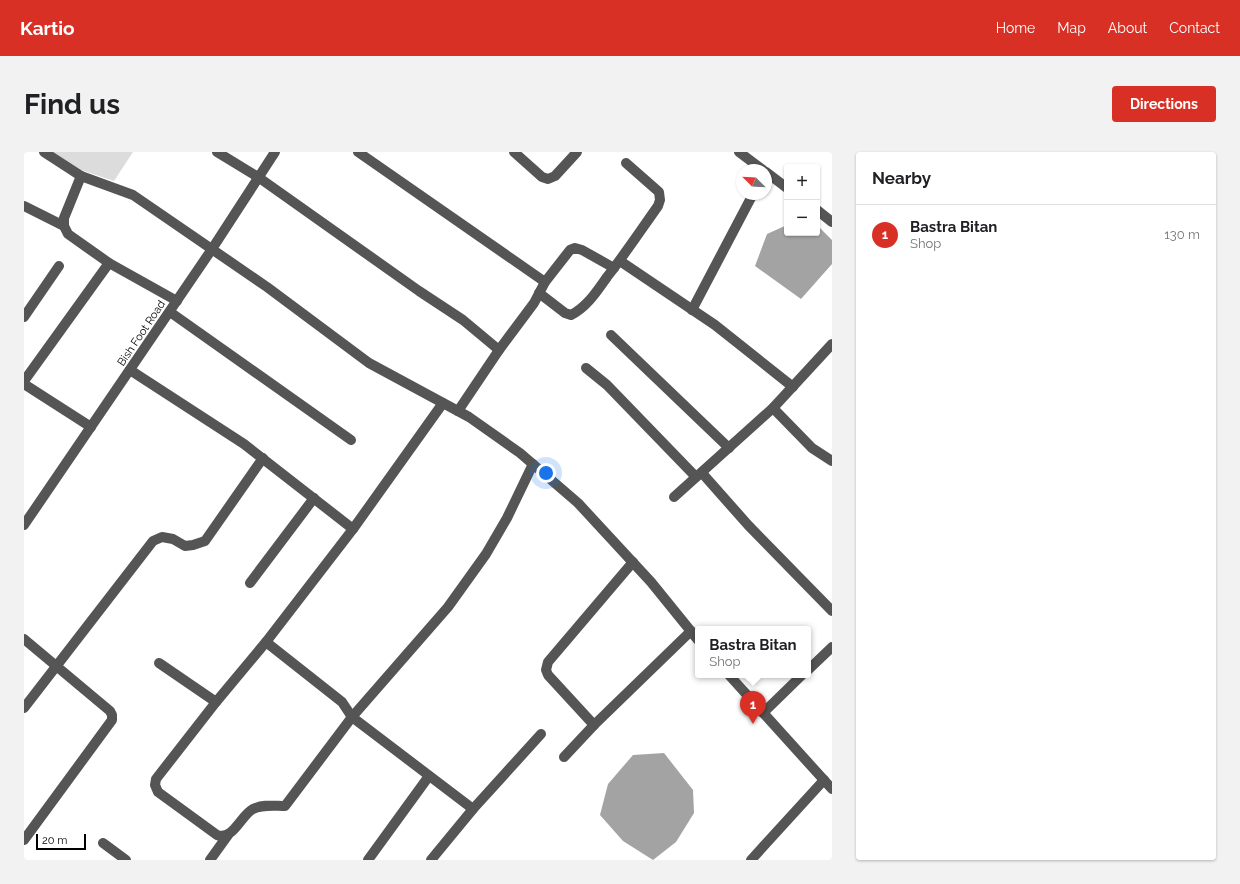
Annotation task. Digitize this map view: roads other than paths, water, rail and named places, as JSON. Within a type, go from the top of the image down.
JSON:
[{"type":"street","points":[[44,152],[81,176],[133,195],[267,287],[369,363],[458,411],[520,453],[578,503],[651,582],[695,636]]},
{"type":"street","points":[[217,152],[258,177],[418,291],[463,320],[499,350]]},
{"type":"street","name":"Bish Foot Road","points":[[24,525],[170,312],[275,152]]},
{"type":"street","points":[[358,152],[544,282]]},
{"type":"street","points":[[514,152],[542,176],[548,179],[555,176],[577,152]]},
{"type":"street","points":[[739,152],[755,164]]},
{"type":"street","points":[[539,293],[565,313],[571,315],[578,311],[593,296],[658,206],[660,200],[658,192],[626,163]]},
{"type":"street","points":[[81,176],[64,218],[64,226],[68,234],[109,263],[177,301]]},
{"type":"street","points":[[772,177],[784,186]]},
{"type":"street","points":[[692,310],[750,200]]},
{"type":"street","points":[[24,206],[64,226]]},
{"type":"street","points":[[820,212],[832,222]]},
{"type":"street","points":[[458,411],[499,350],[534,303],[544,282],[570,250],[575,248],[617,264],[692,310],[715,325],[793,387]]},
{"type":"street","points":[[91,427],[24,382],[109,263]]},
{"type":"street","points":[[24,317],[59,266]]},
{"type":"street","points":[[170,312],[351,440]]},
{"type":"street","points":[[611,335],[729,448]]},
{"type":"street","points":[[674,497],[773,408],[832,344]]},
{"type":"street","points":[[586,368],[606,385],[699,475],[832,611]]},
{"type":"street","points":[[130,370],[244,444],[353,529]]},
{"type":"street","points":[[228,835],[222,837],[217,835],[158,792],[156,780],[216,702],[266,642],[353,529],[443,403]]},
{"type":"street","points":[[773,408],[812,448],[832,461]]},
{"type":"street","points":[[24,708],[153,541],[162,537],[172,539],[185,546],[205,541],[263,458]]},
{"type":"street","points":[[210,860],[228,835],[248,812],[255,808],[264,806],[285,806],[352,717],[448,607],[486,554],[507,518],[533,464]]},
{"type":"street","points":[[250,583],[314,498]]},
{"type":"street","points":[[594,725],[548,675],[546,670],[548,662],[633,562]]},
{"type":"street","points":[[564,757],[594,725],[691,631]]},
{"type":"street","points":[[24,639],[110,711],[112,715],[112,720],[24,840]]},
{"type":"street","points":[[266,642],[342,702],[352,717],[473,809]]},
{"type":"street","points":[[811,667],[832,647]]},
{"type":"street","points":[[159,662],[216,702]]},
{"type":"street","points":[[733,678],[832,789]]},
{"type":"street","points":[[763,713],[799,678]]},
{"type":"street","points":[[431,860],[473,809],[541,734]]},
{"type":"street","points":[[368,860],[429,776]]},
{"type":"street","points":[[751,860],[824,780]]},
{"type":"street","points":[[103,843],[126,860]]},
{"type":"place","name":"Bastra Bitan","points":[[753,724]]}]
